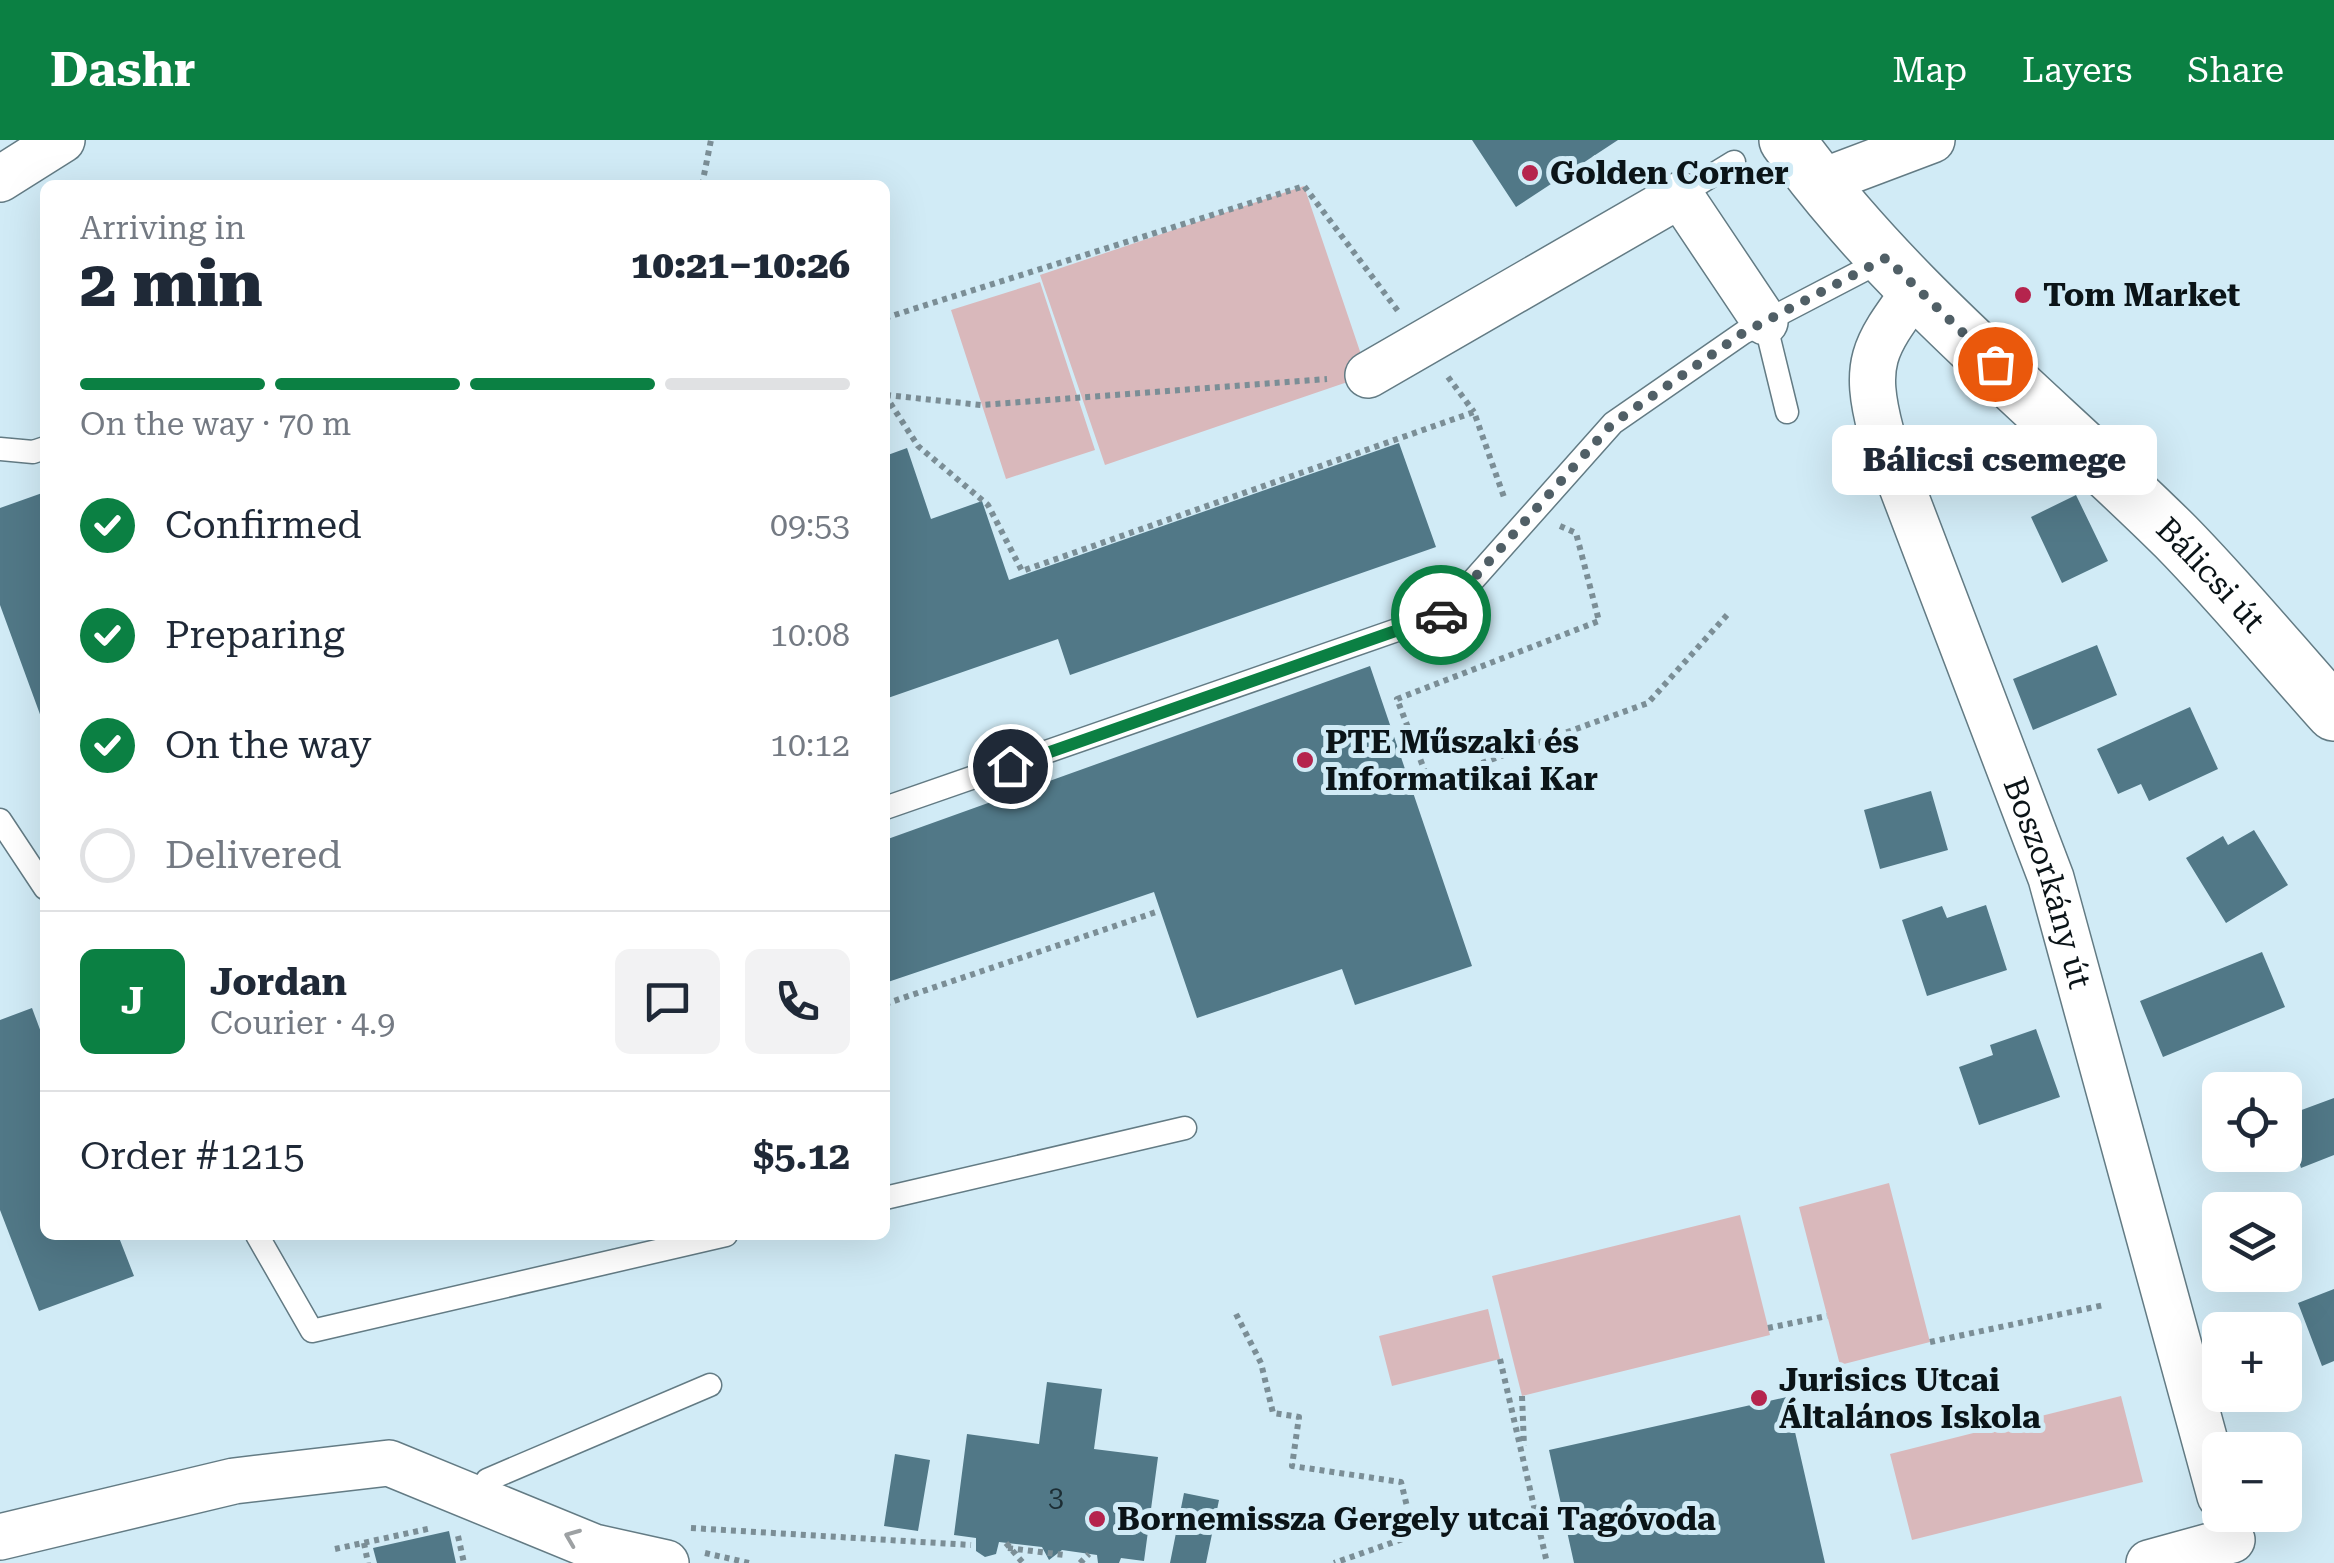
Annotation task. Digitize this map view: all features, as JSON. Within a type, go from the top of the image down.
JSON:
[{"type":"street","points":[[0,179],[62,140]]},
{"type":"street","name":"Bálicsi út","points":[[1787,140],[1818,183],[1902,273],[2179,540],[2334,713]]},
{"type":"street","points":[[1818,183],[1932,140]]},
{"type":"street","points":[[1368,376],[1680,195],[1765,322]]},
{"type":"street","name":"Boszorkány út","points":[[1902,273],[1874,352],[1870,389],[1882,432],[2051,878],[2202,1432]]},
{"type":"street","points":[[0,1537],[234,1481],[389,1464],[467,1511],[594,1546],[678,1550]]},
{"type":"street","points":[[2149,1563],[2229,1545]]},
{"type":"lane","points":[[1680,195],[1734,162]]},
{"type":"lane","points":[[890,806],[1442,614],[1612,424],[1765,322],[1902,273]]},
{"type":"lane","points":[[1765,322],[1787,412]]},
{"type":"lane","points":[[0,449],[40,450]]},
{"type":"lane","points":[[0,820],[40,880]]},
{"type":"lane","points":[[890,1197],[1185,1128]]},
{"type":"lane","points":[[259,1240],[312,1331],[704,1240]]},
{"type":"lane","points":[[467,1511],[487,1480],[710,1384]]},
{"type":"path","points":[[703,180],[711,140]]},
{"type":"path","points":[[890,316],[1304,186],[1474,412],[1506,503],[1576,533],[1599,621],[1397,699],[1429,782],[1648,703],[1726,614]]},
{"type":"path","points":[[890,395],[980,405],[1368,376]]},
{"type":"path","points":[[890,401],[918,446],[988,504],[1022,571],[1474,412]]},
{"type":"path","points":[[890,1002],[1159,911]]},
{"type":"path","points":[[1930,1342],[2104,1305]]},
{"type":"path","points":[[1236,1314],[1260,1363],[1273,1413],[1299,1417],[1292,1466],[1401,1482],[1414,1535],[1334,1563]]},
{"type":"path","points":[[1768,1328],[1826,1316]]},
{"type":"path","points":[[1500,1359],[1547,1563]]},
{"type":"path","points":[[1522,1396],[1525,1462]]},
{"type":"path","points":[[464,1563],[467,1511]]},
{"type":"path","points":[[335,1549],[437,1527]]},
{"type":"path","points":[[678,1550],[691,1527],[972,1545]]},
{"type":"path","points":[[364,1543],[368,1563]]},
{"type":"path","points":[[1023,1563],[1007,1546],[1064,1556]]},
{"type":"path","points":[[1080,1563],[1089,1554]]},
{"type":"shaded area","points":[[1304,186],[1368,375],[1105,465],[1040,275]]},
{"type":"shaded area","points":[[1040,282],[1095,450],[1006,479],[951,310]]},
{"type":"shaded area","points":[[1889,1183],[1930,1342],[1840,1365],[1799,1207]]},
{"type":"shaded area","points":[[1740,1215],[1770,1335],[1522,1396],[1492,1276]]},
{"type":"shaded area","points":[[1488,1309],[1500,1359],[1392,1386],[1379,1336]]},
{"type":"shaded area","points":[[2121,1396],[2143,1482],[1912,1540],[1890,1454]]},
{"type":"building","name":"Golden Corner","points":[[1472,140],[1618,140],[1516,207]]},
{"type":"building","points":[[1399,443],[1436,547],[1070,675],[1058,639],[890,697],[890,454],[907,448],[931,519],[982,501],[1009,580]]},
{"type":"building","points":[[40,494],[40,714],[0,605],[0,508]]},
{"type":"building","points":[[2076,495],[2108,561],[2062,583],[2031,517]]},
{"type":"building","points":[[2097,645],[2117,695],[2033,730],[2013,679]]},
{"type":"building","points":[[1370,666],[1472,966],[1355,1005],[1342,969],[1197,1018],[1154,892],[890,981],[890,838]]},
{"type":"building","points":[[2190,707],[2218,769],[2149,801],[2141,784],[2118,794],[2097,749]]},
{"type":"building","points":[[1931,791],[1948,850],[1880,869],[1864,810]]},
{"type":"building","points":[[2254,830],[2288,885],[2226,923],[2186,858],[2223,836],[2228,845]]},
{"type":"building","points":[[1986,905],[2007,970],[1927,996],[1902,920],[1942,906],[1947,918]]},
{"type":"building","points":[[2262,952],[2285,1007],[2163,1057],[2140,1001]]},
{"type":"building","points":[[32,1008],[40,1030],[40,1240],[120,1240],[134,1276],[39,1311],[0,1210],[0,1020]]},
{"type":"building","points":[[2036,1029],[2060,1097],[1979,1125],[1959,1067],[1993,1055],[1990,1045]]},
{"type":"building","points":[[2334,1098],[2334,1155],[2302,1168],[2302,1110]]},
{"type":"building","points":[[2334,1289],[2334,1361],[2322,1366],[2298,1303]]},
{"type":"building","points":[[1047,1382],[1102,1389],[1094,1449],[1158,1457],[1144,1561],[1121,1558],[1119,1563],[1098,1563],[1097,1555],[1062,1550],[1049,1560],[1042,1547],[999,1542],[996,1554],[985,1557],[976,1551],[976,1538],[954,1535],[967,1434],[1039,1444]]},
{"type":"building","points":[[1787,1397],[1825,1563],[1574,1563],[1549,1450]]},
{"type":"building","points":[[895,1454],[930,1460],[918,1531],[884,1526]]},
{"type":"building","points":[[1184,1493],[1219,1500],[1206,1563],[1170,1563]]},
{"type":"building","points":[[449,1531],[456,1563],[377,1563],[373,1548]]},
{"type":"way so far","points":[[1441,615],[1612,424],[1743,333],[1886,258],[1995,364]]},
{"type":"place","name":"Golden Corner","points":[[1530,173]]},
{"type":"place","name":"Tom Market","points":[[2023,295]]},
{"type":"place","name":"Bálicsi csemege","points":[[1995,364]]},
{"type":"place","name":"PTE Műszaki és Informatikai Kar","points":[[1305,760]]},
{"type":"place","name":"Jurisics Utcai Általános Iskola","points":[[1759,1398]]},
{"type":"place","name":"Bornemissza Gergely utcai Tagóvoda","points":[[1097,1519]]},
{"type":"route","points":[[1010,766],[1441,615]]}]
